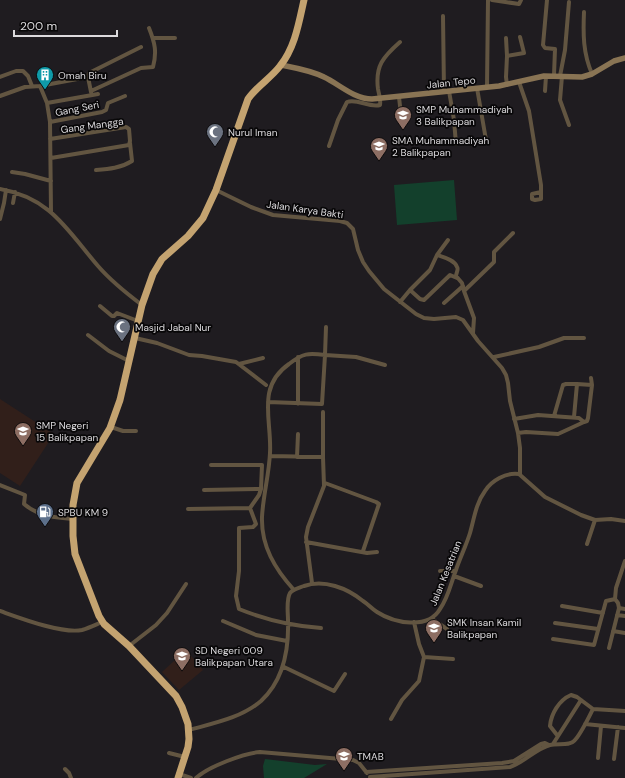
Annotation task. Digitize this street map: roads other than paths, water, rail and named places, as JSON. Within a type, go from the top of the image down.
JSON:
[{"type":"highway","points":[[179,776],[188,748],[189,730],[186,716],[176,696],[129,646],[102,622],[77,562],[74,547],[73,505],[77,483],[110,427],[120,400],[146,290],[158,263],[200,224],[208,210],[248,99],[257,88],[281,65],[290,51],[304,0]]},
{"type":"street","points":[[487,88],[488,0]]},
{"type":"street","points":[[492,0],[519,4],[520,0]]},
{"type":"street","points":[[547,0],[543,45],[545,48],[555,49],[554,75]]},
{"type":"street","points":[[569,2],[560,100],[569,125]]},
{"type":"street","points":[[584,12],[584,44],[592,74]]},
{"type":"street","points":[[443,16],[447,91],[454,120],[456,144]]},
{"type":"street","points":[[47,103],[92,93],[141,68],[153,67],[156,54],[153,38],[149,28]]},
{"type":"street","points":[[507,56],[524,53],[520,37]]},
{"type":"street","points":[[153,38],[175,38]]},
{"type":"street","points":[[506,38],[507,85]]},
{"type":"street","points":[[329,146],[338,120],[347,102],[352,101],[378,106],[381,99],[378,88],[379,65],[384,57],[400,42]]},
{"type":"street","points":[[92,93],[88,77],[89,73],[141,48]]},
{"type":"street","name":"Jalan Tepo","points":[[281,65],[316,73],[363,99],[381,99],[487,88],[554,75],[582,77],[592,74],[614,60],[625,58]]},
{"type":"street","points":[[0,77],[16,71],[23,71],[28,76],[32,86]]},
{"type":"street","points":[[545,91],[546,76]]},
{"type":"street","points":[[0,96],[32,86],[40,86],[88,77]]},
{"type":"street","points":[[520,82],[533,133],[541,192]]},
{"type":"street","points":[[40,86],[47,103],[50,122],[51,212]]},
{"type":"street","points":[[477,88],[486,140]]},
{"type":"street","points":[[92,93],[98,94]]},
{"type":"street","name":"Gang Seri","points":[[50,122],[102,112],[106,110],[108,103],[125,96]]},
{"type":"street","points":[[399,97],[401,115]]},
{"type":"street","name":"Gang Mangga","points":[[50,139],[126,127],[129,129],[130,143]]},
{"type":"street","points":[[51,158],[129,145],[130,143],[132,161],[126,165],[96,170]]},
{"type":"street","points":[[12,172],[51,181]]},
{"type":"street","points":[[0,189],[16,192],[34,200],[51,212],[66,226],[114,284],[142,305]]},
{"type":"street","points":[[0,219],[6,190]]},
{"type":"street","name":"Jalan Karya Bakti","points":[[216,190],[251,207],[273,215],[340,221],[347,223],[355,231],[360,255],[368,271],[379,284],[400,302],[424,318],[434,319],[458,317],[464,322],[481,344],[494,357],[506,375],[510,401],[518,433],[520,474]]},
{"type":"street","points":[[13,203],[16,192]]},
{"type":"street","points":[[444,303],[494,262],[494,252],[513,233]]},
{"type":"street","points":[[400,302],[430,270],[437,255],[448,240]]},
{"type":"street","points":[[437,255],[451,261],[457,266],[458,270],[455,274],[457,278]]},
{"type":"street","points":[[410,290],[420,299],[424,300],[450,275],[457,278],[464,288],[474,318],[473,333]]},
{"type":"street","points":[[100,306],[112,316],[117,313],[138,320]]},
{"type":"street","points":[[268,402],[298,404],[323,403],[326,327]]},
{"type":"street","points":[[88,335],[109,351],[129,361]]},
{"type":"street","points":[[135,338],[157,343],[189,355],[231,361],[239,364],[266,385]]},
{"type":"street","points":[[494,357],[539,347],[564,338],[584,338]]},
{"type":"street","points":[[189,730],[231,718],[251,708],[268,694],[284,667],[289,596],[294,590],[275,567],[266,544],[262,518],[270,456],[271,434],[268,419],[268,402],[270,387],[275,376],[284,367],[298,357],[307,354],[356,357],[385,365]]},
{"type":"street","points":[[298,357],[298,404]]},
{"type":"street","points":[[239,364],[263,358]]},
{"type":"street","points":[[518,433],[558,434],[587,420],[592,385],[591,378]]},
{"type":"street","points":[[574,418],[577,384]]},
{"type":"street","points":[[554,416],[563,385],[592,385]]},
{"type":"street","points":[[312,583],[306,542],[308,527],[325,483],[323,457],[323,412]]},
{"type":"street","points":[[514,419],[538,415],[582,419],[584,422]]},
{"type":"street","points":[[110,427],[123,431],[136,431]]},
{"type":"street","points":[[297,457],[298,434]]},
{"type":"street","points":[[270,456],[323,457]]},
{"type":"street","points":[[211,465],[262,464],[259,495],[250,508]]},
{"type":"street","name":"Jalan Kesatrian","points":[[294,590],[312,583],[326,584],[343,589],[356,596],[382,615],[396,620],[422,622],[436,616],[454,576],[479,501],[486,489],[492,483],[503,477],[513,473],[520,474]]},
{"type":"street","points":[[520,474],[539,493],[581,515],[595,520],[611,519],[625,521]]},
{"type":"street","points":[[325,483],[379,504],[362,551]]},
{"type":"street","points":[[0,485],[25,495],[24,504],[32,510],[49,516],[73,519]]},
{"type":"street","points":[[204,490],[260,489]]},
{"type":"street","points":[[188,509],[250,508]]},
{"type":"street","points":[[250,508],[256,524],[253,528],[239,528],[239,571],[236,596],[240,609],[268,620],[321,628]]},
{"type":"street","points":[[587,544],[595,520]]},
{"type":"street","points":[[306,542],[367,553],[377,552]]},
{"type":"street","points":[[609,648],[619,608],[615,599],[616,588],[625,561]]},
{"type":"street","points":[[440,571],[455,571]]},
{"type":"street","points":[[454,576],[481,586]]},
{"type":"street","points":[[129,646],[167,613],[186,584]]},
{"type":"street","points":[[553,639],[594,645],[606,601],[615,599]]},
{"type":"street","points":[[562,606],[602,613]]},
{"type":"street","points":[[619,608],[625,608]]},
{"type":"street","points":[[0,611],[58,629],[80,630],[102,622]]},
{"type":"street","points":[[617,615],[625,616]]},
{"type":"street","points":[[432,618],[447,629]]},
{"type":"street","points":[[224,621],[256,635],[287,641]]},
{"type":"street","points":[[391,719],[402,700],[419,681],[424,657],[419,644],[414,622]]},
{"type":"street","points":[[555,623],[598,629]]},
{"type":"street","points":[[613,631],[625,633]]},
{"type":"street","points":[[424,657],[453,659]]},
{"type":"street","points":[[284,667],[334,691],[345,674]]},
{"type":"street","points":[[558,735],[552,729],[550,723],[558,705],[570,695],[581,700],[594,709],[625,711]]},
{"type":"street","points":[[551,745],[581,700]]},
{"type":"street","points":[[196,778],[204,771],[253,752],[353,760],[359,763],[370,777],[510,767],[542,748],[574,741],[594,709]]},
{"type":"street","points":[[584,724],[625,728]]},
{"type":"street","points":[[598,758],[601,726]]},
{"type":"street","points":[[614,759],[618,727]]},
{"type":"street","points":[[366,772],[502,763],[514,761],[541,744],[545,743],[551,745]]},
{"type":"street","points":[[169,753],[185,757]]},
{"type":"street","points":[[65,769],[71,778]]},
{"type":"street","points":[[179,776],[191,778]]},
{"type":"place","name":"Omah Biru","points":[[45,90]]},
{"type":"place","name":"SMP Muhammadiyah 3 Balikpapan","points":[[403,130]]},
{"type":"place","name":"Nurul Iman","points":[[215,147]]},
{"type":"place","name":"SMA Muhammadiyah 2 Balikpapan","points":[[379,161]]},
{"type":"place","name":"Masjid Jabal Nur","points":[[122,342]]},
{"type":"place","name":"SMP Negeri 15 Balikpapan","points":[[23,446]]},
{"type":"place","name":"SPBU KM 9","points":[[45,527]]},
{"type":"place","name":"SMK Insan Kamil Balikpapan","points":[[434,643]]},
{"type":"place","name":"SD Negeri 009 Balikpapan Utara","points":[[182,671]]},
{"type":"place","name":"TMAB","points":[[344,771]]}]
